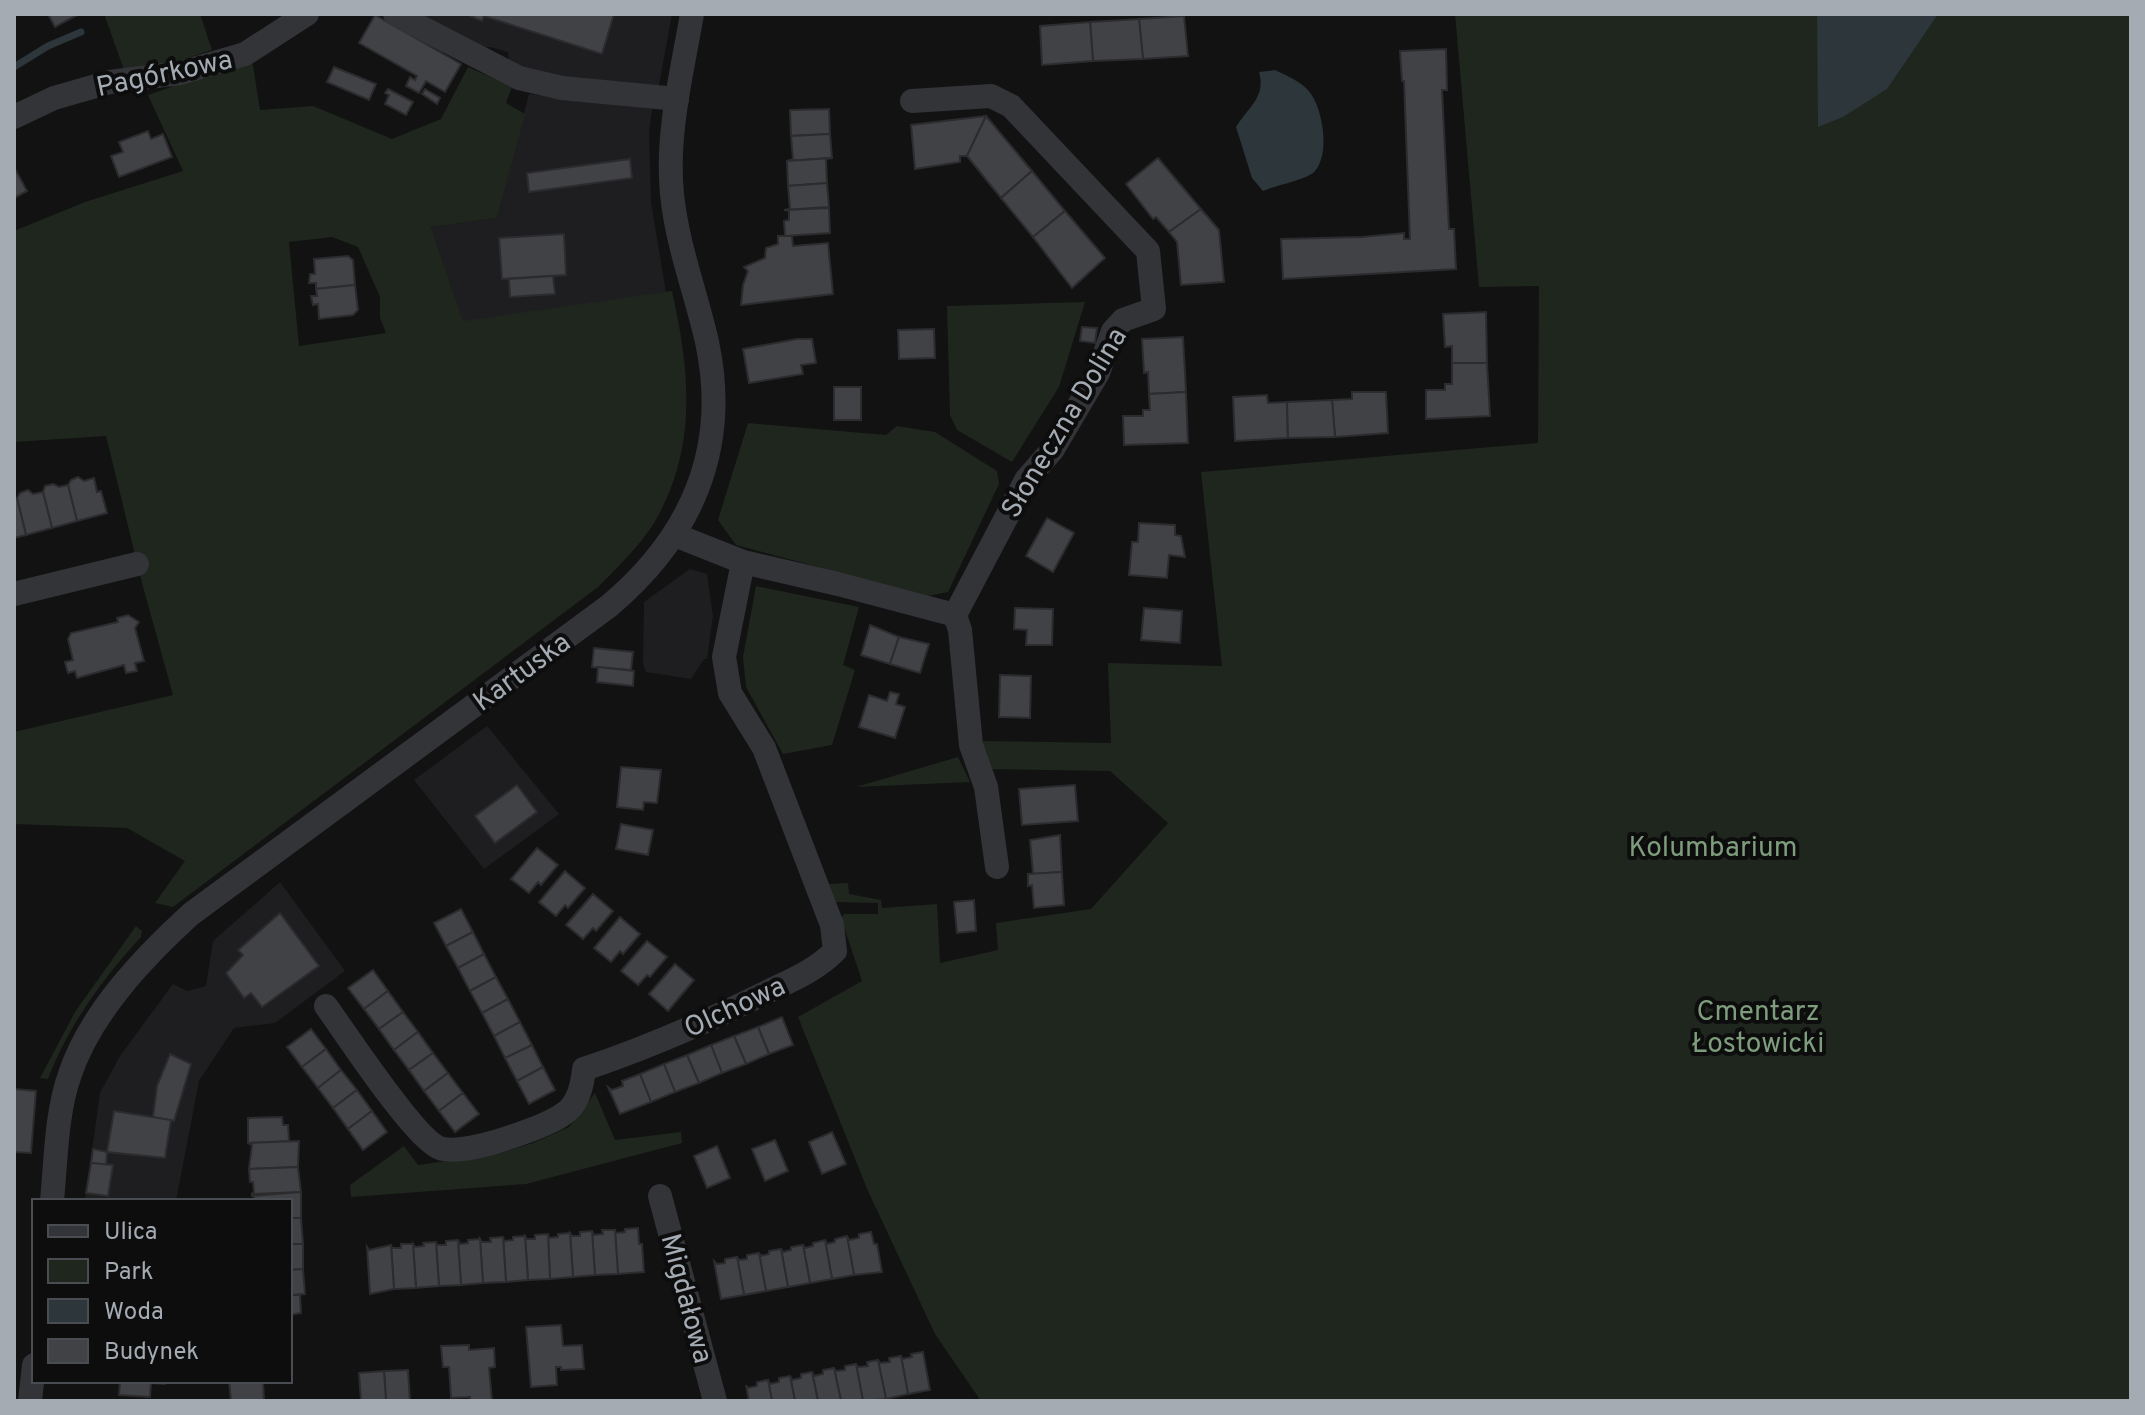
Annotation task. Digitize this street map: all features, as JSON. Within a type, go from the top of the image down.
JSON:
[{"type":"street","name":"Pagórkowa","points":[[14,117],[54,98],[110,82],[180,73],[245,54],[307,14]]},
{"type":"street","points":[[395,14],[519,78],[562,88],[677,99]]},
{"type":"street","name":"Kartuska","points":[[52,1199],[61,1119],[70,1073],[100,1016],[152,952],[191,914],[609,606],[644,575],[675,535],[690,509],[709,449],[713,415],[707,345],[675,216],[672,192],[671,163],[677,99],[692,14]]},
{"type":"street","name":"Słoneczna Dolina","points":[[912,101],[991,96],[1011,106],[1148,251],[1154,309],[1123,320],[1113,331],[1098,373],[1053,449],[1026,480],[955,615]]},
{"type":"street","points":[[675,535],[743,562],[955,615],[960,630],[971,745],[986,787],[997,867]]},
{"type":"street","name":"Olchowa","points":[[326,1006],[416,1129],[440,1149],[453,1149],[519,1134],[560,1118],[577,1100],[584,1069],[736,1007],[820,966],[835,951],[832,925],[764,748],[730,693],[724,657],[743,562]]},
{"type":"street","points":[[14,594],[137,564]]},
{"type":"street","name":"Migdałowa","points":[[660,1196],[715,1401]]},
{"type":"shaded area","points":[[410,14],[672,14],[659,85],[644,87],[556,80],[510,67],[508,52],[490,47],[467,47]]},
{"type":"shaded area","points":[[529,94],[652,109],[649,132],[651,202],[666,293],[463,322],[431,227],[497,218]]},
{"type":"shaded area","points":[[690,569],[707,574],[713,616],[707,659],[691,679],[646,672],[643,663],[644,602]]},
{"type":"shaded area","points":[[487,726],[559,814],[484,869],[414,780]]},
{"type":"shaded area","points":[[280,882],[345,971],[275,1023],[234,1028],[199,1081],[176,1199],[85,1199],[100,1093],[120,1056],[173,984],[187,991],[206,986],[213,941]]},
{"type":"green space","points":[[104,14],[200,14],[212,50],[127,78]]},
{"type":"green space","name":"Cmentarz Łostowicki","points":[[1455,14],[2131,14],[2131,1401],[981,1401],[935,1334],[868,1191],[798,1017],[862,981],[841,918],[844,914],[878,914],[878,903],[835,902],[829,884],[848,883],[849,894],[881,900],[882,908],[937,904],[940,963],[998,950],[996,923],[1091,909],[1168,823],[1110,771],[986,769],[978,741],[1111,743],[1108,663],[1222,666],[1201,472],[1538,443],[1539,286],[1479,287]]},
{"type":"green space","points":[[252,59],[260,110],[313,106],[392,139],[441,119],[468,67],[512,87],[506,103],[525,114],[497,218],[431,227],[463,321],[672,291],[686,380],[684,438],[668,495],[648,532],[621,564],[598,587],[173,907],[155,903],[185,861],[127,828],[14,824],[14,732],[173,695],[106,436],[14,442],[14,231],[85,202],[183,171],[148,95]],"holes":[[[332,237],[358,247],[380,297],[380,318],[386,333],[299,346],[289,242]]]},
{"type":"green space","points":[[1085,302],[1059,387],[1012,462],[957,430],[950,415],[947,306]]},
{"type":"green space","points":[[748,423],[886,435],[897,426],[935,432],[997,471],[999,484],[948,592],[928,596],[736,545],[718,520]]},
{"type":"green space","points":[[756,586],[859,607],[843,665],[855,670],[832,745],[783,754],[746,687],[743,657]]},
{"type":"green space","points":[[958,757],[970,782],[856,787]]},
{"type":"green space","points":[[136,926],[142,931],[141,937],[88,1004],[66,1040],[48,1079],[40,1078],[75,1012]]},
{"type":"green space","points":[[595,1093],[615,1140],[681,1132],[682,1143],[526,1184],[351,1197],[350,1185],[404,1146],[418,1165],[501,1153],[569,1127]]},
{"type":"water","points":[[1817,14],[1938,14],[1887,89],[1843,117],[1818,127]]},
{"type":"water","points":[[1275,70],[1299,83],[1311,94],[1321,121],[1323,144],[1320,164],[1315,171],[1263,191],[1252,178],[1236,127],[1258,95],[1259,72]]},
{"type":"building","points":[[48,14],[79,14],[55,27]]},
{"type":"building","points":[[466,14],[614,14],[602,54],[484,16],[482,21]]},
{"type":"building","points":[[375,15],[461,64],[445,92],[426,81],[419,93],[406,86],[410,77],[415,80],[417,76],[359,43]]},
{"type":"building","points":[[1184,16],[1188,56],[1143,59],[1139,19]]},
{"type":"building","points":[[1139,19],[1143,59],[1093,61],[1090,22]]},
{"type":"building","points":[[1090,22],[1093,61],[1042,65],[1040,26]]},
{"type":"building","points":[[1446,49],[1447,90],[1442,90],[1449,229],[1454,229],[1456,269],[1283,279],[1281,239],[1404,233],[1404,239],[1410,239],[1404,81],[1400,51]]},
{"type":"building","points":[[334,67],[376,84],[369,100],[327,82]]},
{"type":"building","points":[[388,89],[413,102],[406,115],[385,104]]},
{"type":"building","points":[[425,89],[440,98],[437,104],[422,94]]},
{"type":"building","points":[[829,109],[830,134],[791,136],[790,110]]},
{"type":"building","points":[[986,116],[967,156],[960,156],[960,162],[915,169],[911,125]]},
{"type":"building","points":[[986,116],[1032,171],[1001,198],[967,156]]},
{"type":"building","points":[[148,131],[151,139],[163,134],[172,157],[119,177],[111,156],[123,152],[119,142]]},
{"type":"building","points":[[830,134],[832,158],[787,161],[793,159],[791,136]]},
{"type":"building","points":[[832,158],[826,159],[827,183],[788,186],[787,161]]},
{"type":"building","points":[[1158,158],[1201,209],[1169,232],[1156,217],[1153,219],[1126,184]]},
{"type":"building","points":[[630,159],[632,178],[529,192],[527,173]]},
{"type":"building","points":[[14,167],[27,191],[14,198]]},
{"type":"building","points":[[1032,171],[1065,211],[1033,237],[1001,198]]},
{"type":"building","points":[[827,183],[829,207],[784,210],[790,209],[788,186]]},
{"type":"building","points":[[829,208],[830,233],[785,236],[784,221],[789,220],[789,211],[784,210]]},
{"type":"building","points":[[1201,209],[1219,230],[1224,282],[1181,285],[1177,242],[1169,232]]},
{"type":"building","points":[[1065,211],[1105,258],[1072,288],[1033,237]]},
{"type":"building","points":[[564,234],[566,275],[502,279],[499,238]]},
{"type":"building","points":[[778,236],[792,236],[793,246],[828,243],[833,294],[741,305],[748,271],[744,267],[765,258],[766,248],[778,244]]},
{"type":"building","points":[[348,256],[353,260],[355,285],[316,289],[316,283],[309,283],[310,274],[315,274],[314,259]]},
{"type":"building","points":[[553,276],[555,294],[510,297],[509,279]]},
{"type":"building","points":[[355,285],[358,310],[353,315],[319,319],[318,304],[313,305],[311,296],[317,296],[316,289]]},
{"type":"building","points":[[1486,312],[1487,363],[1452,363],[1452,346],[1445,347],[1443,314]]},
{"type":"building","points":[[1082,327],[1097,328],[1095,343],[1080,341]]},
{"type":"building","points":[[934,329],[935,358],[899,359],[898,330]]},
{"type":"building","points":[[1183,337],[1186,392],[1149,394],[1142,339]]},
{"type":"building","points":[[812,339],[816,363],[801,365],[803,374],[749,383],[743,349]]},
{"type":"building","points":[[1452,363],[1487,363],[1490,416],[1426,419],[1426,390],[1445,390],[1445,384],[1452,384]]},
{"type":"building","points":[[834,387],[861,387],[861,420],[834,420]]},
{"type":"building","points":[[1186,392],[1188,443],[1124,445],[1123,416],[1143,416],[1143,410],[1150,410],[1149,394]]},
{"type":"building","points":[[1352,392],[1386,392],[1388,433],[1335,437],[1332,400],[1352,399]]},
{"type":"building","points":[[1267,395],[1268,403],[1287,402],[1288,438],[1235,441],[1233,397]]},
{"type":"building","points":[[1332,400],[1335,437],[1288,438],[1287,402]]},
{"type":"building","points":[[78,477],[84,481],[94,478],[107,513],[77,521],[68,485]]},
{"type":"building","points":[[53,484],[59,487],[68,485],[77,521],[52,528],[43,492],[45,486]]},
{"type":"building","points":[[28,490],[33,494],[43,492],[52,528],[26,535],[17,498]]},
{"type":"building","points":[[17,498],[26,535],[14,538],[14,499]]},
{"type":"building","points":[[1047,518],[1074,533],[1053,572],[1026,556]]},
{"type":"building","points":[[1139,523],[1175,525],[1175,535],[1181,536],[1185,557],[1169,555],[1167,578],[1129,575],[1132,542],[1138,542]]},
{"type":"building","points":[[1015,608],[1053,609],[1052,645],[1026,645],[1027,630],[1014,629]]},
{"type":"building","points":[[1144,608],[1182,611],[1180,643],[1141,640]]},
{"type":"building","points":[[128,615],[139,622],[135,628],[144,661],[135,663],[137,671],[126,673],[124,665],[77,678],[75,671],[68,673],[65,662],[73,660],[68,639],[71,633],[118,622],[117,618]]},
{"type":"building","points":[[870,625],[899,637],[890,664],[861,655]]},
{"type":"building","points":[[899,637],[929,644],[920,673],[890,664]]},
{"type":"building","points":[[594,648],[633,652],[631,670],[592,667]]},
{"type":"building","points":[[598,667],[634,671],[633,686],[597,682]]},
{"type":"building","points":[[1000,675],[1031,676],[1030,718],[999,717]]},
{"type":"building","points":[[890,692],[899,694],[896,704],[905,707],[895,738],[859,727],[869,695],[887,701]]},
{"type":"building","points":[[621,767],[661,770],[657,803],[644,802],[643,810],[617,807]]},
{"type":"building","points":[[517,785],[537,812],[495,843],[475,816]]},
{"type":"building","points":[[1075,785],[1078,821],[1022,825],[1019,789]]},
{"type":"building","points":[[621,824],[653,830],[648,855],[616,849]]},
{"type":"building","points":[[1060,835],[1062,872],[1033,874],[1030,840]]},
{"type":"building","points":[[537,848],[558,865],[541,885],[538,882],[529,893],[511,879]]},
{"type":"building","points":[[565,871],[585,888],[568,908],[565,905],[556,916],[539,902]]},
{"type":"building","points":[[1062,872],[1064,905],[1034,908],[1028,874]]},
{"type":"building","points":[[593,894],[613,911],[596,931],[593,928],[583,939],[566,925]]},
{"type":"building","points":[[974,900],[976,931],[957,933],[954,902]]},
{"type":"building","points":[[461,909],[473,932],[446,946],[434,923]]},
{"type":"building","points":[[280,913],[319,966],[262,1007],[251,993],[244,998],[226,973],[243,955],[238,950]]},
{"type":"building","points":[[620,917],[640,934],[623,954],[620,951],[611,962],[594,948]]},
{"type":"building","points":[[473,932],[484,954],[458,968],[446,946]]},
{"type":"building","points":[[647,941],[667,957],[650,977],[647,975],[638,985],[621,971]]},
{"type":"building","points":[[484,954],[496,977],[470,991],[458,968]]},
{"type":"building","points":[[675,964],[694,980],[668,1011],[649,994]]},
{"type":"building","points":[[373,970],[388,991],[364,1009],[348,988]]},
{"type":"building","points":[[496,977],[508,999],[482,1013],[470,991]]},
{"type":"building","points":[[388,991],[403,1012],[379,1029],[364,1009]]},
{"type":"building","points":[[508,999],[520,1022],[494,1036],[482,1013]]},
{"type":"building","points":[[403,1012],[418,1032],[394,1050],[379,1029]]},
{"type":"building","points":[[782,1017],[793,1045],[769,1054],[758,1027]]},
{"type":"building","points":[[520,1022],[532,1045],[505,1058],[494,1036]]},
{"type":"building","points":[[758,1027],[769,1054],[746,1064],[734,1036]]},
{"type":"building","points":[[311,1029],[326,1049],[302,1067],[287,1047]]},
{"type":"building","points":[[418,1032],[433,1053],[409,1070],[394,1050]]},
{"type":"building","points":[[734,1036],[746,1064],[722,1073],[711,1045]]},
{"type":"building","points":[[532,1045],[543,1067],[517,1081],[505,1058]]},
{"type":"building","points":[[711,1045],[722,1073],[699,1083],[687,1055]]},
{"type":"building","points":[[326,1049],[341,1070],[318,1088],[302,1067]]},
{"type":"building","points":[[433,1053],[448,1073],[424,1091],[409,1070]]},
{"type":"building","points":[[170,1054],[191,1064],[174,1121],[153,1117],[157,1086]]},
{"type":"building","points":[[687,1055],[699,1083],[675,1092],[664,1064]]},
{"type":"building","points":[[664,1064],[675,1092],[651,1102],[640,1074]]},
{"type":"building","points":[[543,1067],[555,1090],[529,1104],[517,1081]]},
{"type":"building","points":[[341,1070],[357,1090],[333,1108],[318,1088]]},
{"type":"building","points":[[448,1073],[463,1093],[439,1111],[424,1091]]},
{"type":"building","points":[[640,1074],[651,1102],[620,1114],[608,1087],[612,1090],[623,1086],[622,1081]]},
{"type":"building","points":[[14,1089],[36,1091],[31,1153],[14,1152]]},
{"type":"building","points":[[357,1090],[372,1111],[348,1129],[333,1108]]},
{"type":"building","points":[[463,1093],[479,1114],[455,1132],[439,1111]]},
{"type":"building","points":[[114,1111],[171,1120],[165,1158],[107,1152]]},
{"type":"building","points":[[372,1111],[387,1132],[363,1150],[348,1129]]},
{"type":"building","points":[[282,1117],[283,1125],[288,1125],[289,1141],[248,1143],[248,1118]]},
{"type":"building","points":[[832,1132],[846,1164],[822,1174],[809,1142]]},
{"type":"building","points":[[775,1140],[788,1171],[765,1181],[752,1149]]},
{"type":"building","points":[[299,1141],[298,1167],[249,1169],[252,1145],[248,1143]]},
{"type":"building","points":[[717,1146],[730,1178],[707,1188],[694,1156]]},
{"type":"building","points":[[93,1149],[107,1152],[106,1165],[91,1163]]},
{"type":"building","points":[[91,1163],[113,1165],[108,1196],[86,1193]]},
{"type":"building","points":[[298,1167],[301,1192],[251,1194],[254,1193],[249,1169]]},
{"type":"building","points":[[301,1192],[301,1218],[292,1218],[292,1199],[254,1199],[251,1196]]},
{"type":"building","points":[[292,1218],[301,1218],[303,1244],[292,1244]]},
{"type":"building","points":[[638,1228],[644,1272],[618,1274],[615,1230],[616,1233]]},
{"type":"building","points":[[602,1230],[615,1230],[618,1274],[595,1275],[592,1231],[594,1235],[603,1234]]},
{"type":"building","points":[[592,1231],[595,1275],[573,1277],[570,1233],[580,1236],[580,1232]]},
{"type":"building","points":[[871,1232],[874,1244],[877,1244],[882,1272],[854,1275],[847,1236],[849,1240]]},
{"type":"building","points":[[570,1233],[573,1277],[550,1279],[548,1234],[549,1238]]},
{"type":"building","points":[[548,1234],[550,1279],[528,1280],[525,1236],[535,1239],[535,1235]]},
{"type":"building","points":[[525,1236],[528,1280],[506,1282],[503,1237],[504,1241]]},
{"type":"building","points":[[847,1236],[854,1275],[832,1279],[825,1240],[827,1244]]},
{"type":"building","points":[[503,1237],[506,1282],[483,1283],[480,1239],[491,1242],[490,1238]]},
{"type":"building","points":[[480,1239],[483,1283],[461,1285],[458,1240],[460,1244]]},
{"type":"building","points":[[458,1240],[461,1285],[439,1286],[436,1242],[437,1245],[446,1245],[446,1241]]},
{"type":"building","points":[[825,1240],[832,1279],[810,1283],[803,1245],[805,1248]]},
{"type":"building","points":[[436,1242],[439,1286],[416,1288],[413,1244],[415,1247]]},
{"type":"building","points":[[292,1244],[303,1244],[303,1269],[292,1270]]},
{"type":"building","points":[[401,1244],[413,1244],[416,1288],[394,1289],[391,1245],[392,1248],[401,1248]]},
{"type":"building","points":[[391,1245],[394,1289],[370,1294],[367,1247],[369,1250]]},
{"type":"building","points":[[803,1245],[810,1283],[788,1287],[781,1249],[783,1252]]},
{"type":"building","points":[[781,1249],[788,1287],[766,1291],[759,1253],[761,1256]]},
{"type":"building","points":[[759,1253],[766,1291],[744,1295],[737,1257],[739,1260],[747,1259],[747,1255]]},
{"type":"building","points":[[737,1257],[744,1295],[721,1299],[714,1261],[717,1264],[725,1263],[725,1259]]},
{"type":"building","points":[[303,1269],[305,1294],[292,1295],[292,1270]]},
{"type":"building","points":[[292,1295],[300,1295],[301,1313],[292,1315]]},
{"type":"building","points":[[561,1325],[563,1346],[582,1345],[584,1369],[561,1370],[561,1367],[556,1367],[557,1385],[531,1387],[526,1327]]},
{"type":"building","points":[[469,1345],[469,1350],[494,1348],[495,1367],[489,1368],[492,1401],[451,1398],[449,1367],[443,1367],[441,1346]]},
{"type":"building","points":[[923,1352],[930,1390],[908,1394],[901,1356],[902,1359]]},
{"type":"building","points":[[901,1356],[908,1394],[886,1399],[878,1360],[880,1363],[890,1362],[889,1358]]},
{"type":"building","points":[[878,1360],[886,1399],[863,1401],[856,1364],[858,1367],[868,1366],[867,1362]]},
{"type":"building","points":[[856,1364],[863,1401],[841,1401],[834,1368],[836,1371],[845,1370],[845,1366]]},
{"type":"building","points":[[834,1368],[841,1401],[818,1401],[812,1372],[814,1376]]},
{"type":"building","points":[[408,1370],[410,1401],[386,1401],[384,1371]]},
{"type":"building","points":[[384,1371],[386,1401],[361,1401],[359,1373]]},
{"type":"building","points":[[812,1372],[818,1401],[795,1401],[790,1376],[792,1380]]},
{"type":"building","points":[[790,1376],[795,1401],[772,1401],[768,1380],[770,1384]]},
{"type":"building","points":[[768,1380],[772,1401],[749,1401],[746,1385],[748,1388],[757,1386],[757,1382]]},
{"type":"building","points":[[120,1383],[151,1383],[150,1397],[119,1395]]},
{"type":"building","points":[[229,1383],[263,1383],[264,1400],[231,1401]]},
{"type":"waterway","points":[[14,67],[48,46],[81,32]]},
{"type":"park label","name":"Kolumbarium","points":[[1713,846]]}]
